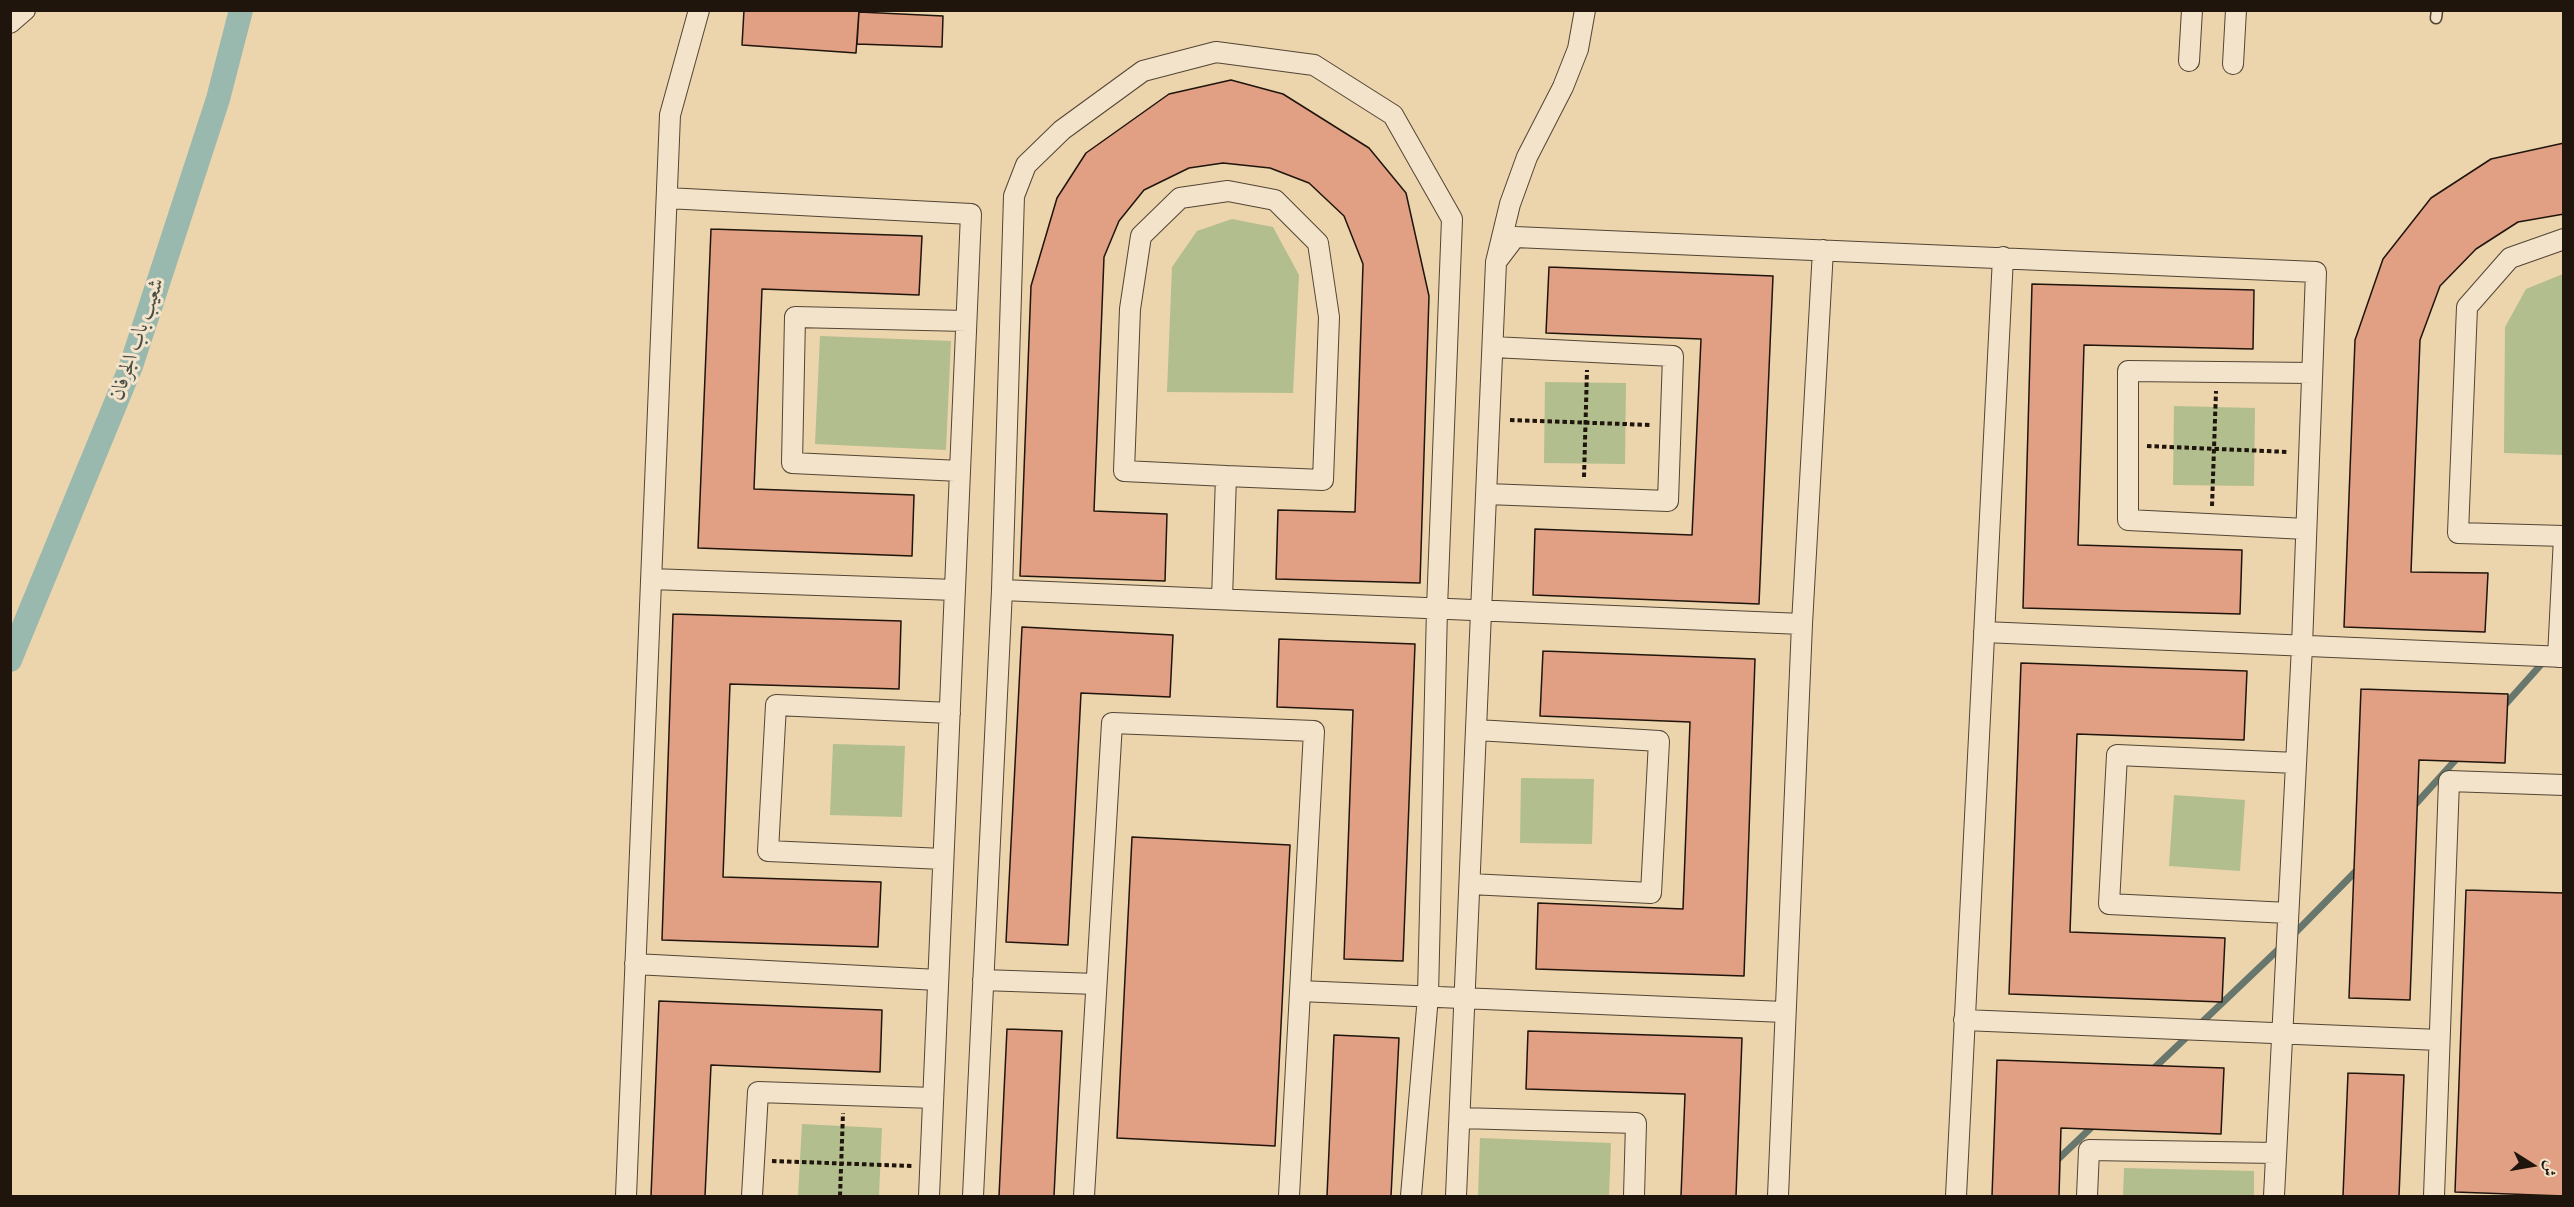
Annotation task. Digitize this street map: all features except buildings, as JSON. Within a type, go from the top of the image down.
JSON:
[{"type":"street","points":[[10,23],[24,10]]},
{"type":"street","points":[[626,1197],[670,115],[699,10]]},
{"type":"street","points":[[1456,1197],[1496,262],[1510,204],[1527,157],[1559,96],[1578,49],[1585,10]]},
{"type":"street","points":[[2189,61],[2192,10]]},
{"type":"street","points":[[2233,64],[2236,10]]},
{"type":"street","points":[[973,1197],[1002,590],[1014,196],[1026,165],[1062,130],[1143,71],[1216,52],[1314,65],[1393,115],[1452,219],[1437,608],[1428,996],[1411,1197]]},
{"type":"street","points":[[1228,190],[1275,200],[1318,243],[1329,317],[1323,480],[1226,476],[1124,471],[1130,309],[1140,236],[1180,198],[1228,190]]},
{"type":"street","points":[[667,198],[970,214],[929,1197]]},
{"type":"street","points":[[1496,262],[1515,237],[2316,272],[2302,646],[2274,1197]]},
{"type":"street","points":[[1984,632],[2561,657],[2564,537],[2458,533],[2467,307],[2510,258],[2564,239]]},
{"type":"street","points":[[1778,1197],[1802,624],[1822,250]]},
{"type":"street","points":[[1956,1197],[2003,257]]},
{"type":"street","points":[[960,471],[792,463],[795,317],[966,321]]},
{"type":"street","points":[[1487,494],[1668,501],[1673,356],[1493,347]]},
{"type":"street","points":[[2306,529],[2128,520],[2128,371],[2312,373]]},
{"type":"street","points":[[1222,599],[1226,476]]},
{"type":"street","points":[[651,579],[955,590]]},
{"type":"street","points":[[1002,590],[1802,624]]},
{"type":"street","points":[[944,859],[768,851],[776,705],[950,713]]},
{"type":"street","points":[[1084,1197],[1112,723],[1314,731],[1289,1197]]},
{"type":"street","points":[[1470,884],[1651,893],[1659,741],[1477,730]]},
{"type":"street","points":[[2288,913],[2109,904],[2117,755],[2296,763]]},
{"type":"street","points":[[2434,1197],[2449,781],[2564,785]]},
{"type":"street","points":[[635,964],[938,980]]},
{"type":"street","points":[[983,980],[1096,984]]},
{"type":"street","points":[[1300,991],[1784,1012]]},
{"type":"street","points":[[1964,1020],[2439,1040]]},
{"type":"street","points":[[752,1197],[758,1092],[933,1098]]},
{"type":"street","points":[[1460,1118],[1636,1123],[1634,1197]]},
{"type":"street","points":[[2086,1197],[2089,1150],[2276,1153]]},
{"type":"path","points":[[1583,498],[1587,352]]},
{"type":"path","points":[[2212,525],[2217,372]]},
{"type":"path","points":[[1490,420],[1671,426]]},
{"type":"path","points":[[2128,446],[2308,453]]},
{"type":"path","points":[[840,1197],[844,1095]]},
{"type":"path","points":[[754,1160],[930,1167]]},
{"type":"green space","points":[[1232,219],[1273,227],[1299,275],[1293,393],[1167,392],[1172,267],[1197,231]]},
{"type":"green space","points":[[2563,274],[2563,455],[2504,453],[2505,327],[2526,289]]},
{"type":"green space","points":[[820,336],[951,341],[946,450],[815,444]]},
{"type":"green space","points":[[1545,382],[1626,383],[1625,464],[1544,463]]},
{"type":"green space","points":[[2174,406],[2255,408],[2254,486],[2173,485]]},
{"type":"green space","points":[[833,744],[905,746],[902,817],[830,815]]},
{"type":"green space","points":[[1521,778],[1594,779],[1592,844],[1520,843]]},
{"type":"green space","points":[[2174,795],[2245,800],[2240,871],[2169,866]]},
{"type":"green space","points":[[802,1124],[882,1128],[879,1196],[798,1196]]},
{"type":"green space","points":[[1480,1138],[1611,1143],[1609,1196],[1478,1196]]},
{"type":"green space","points":[[2124,1168],[2254,1171],[2254,1196],[2123,1196]]},
{"type":"waterway","name":"شعيب باب الجرفان","points":[[10,660],[131,366],[218,99],[241,10]]},
{"type":"waterway","points":[[2503,707],[2546,659]]},
{"type":"waterway","points":[[2413,807],[2460,755]]},
{"type":"waterway","points":[[2292,936],[2360,867]]},
{"type":"waterway","points":[[2199,1025],[2282,946]]},
{"type":"waterway","points":[[2151,1071],[2191,1033]]},
{"type":"waterway","points":[[2053,1164],[2095,1124]]}]
